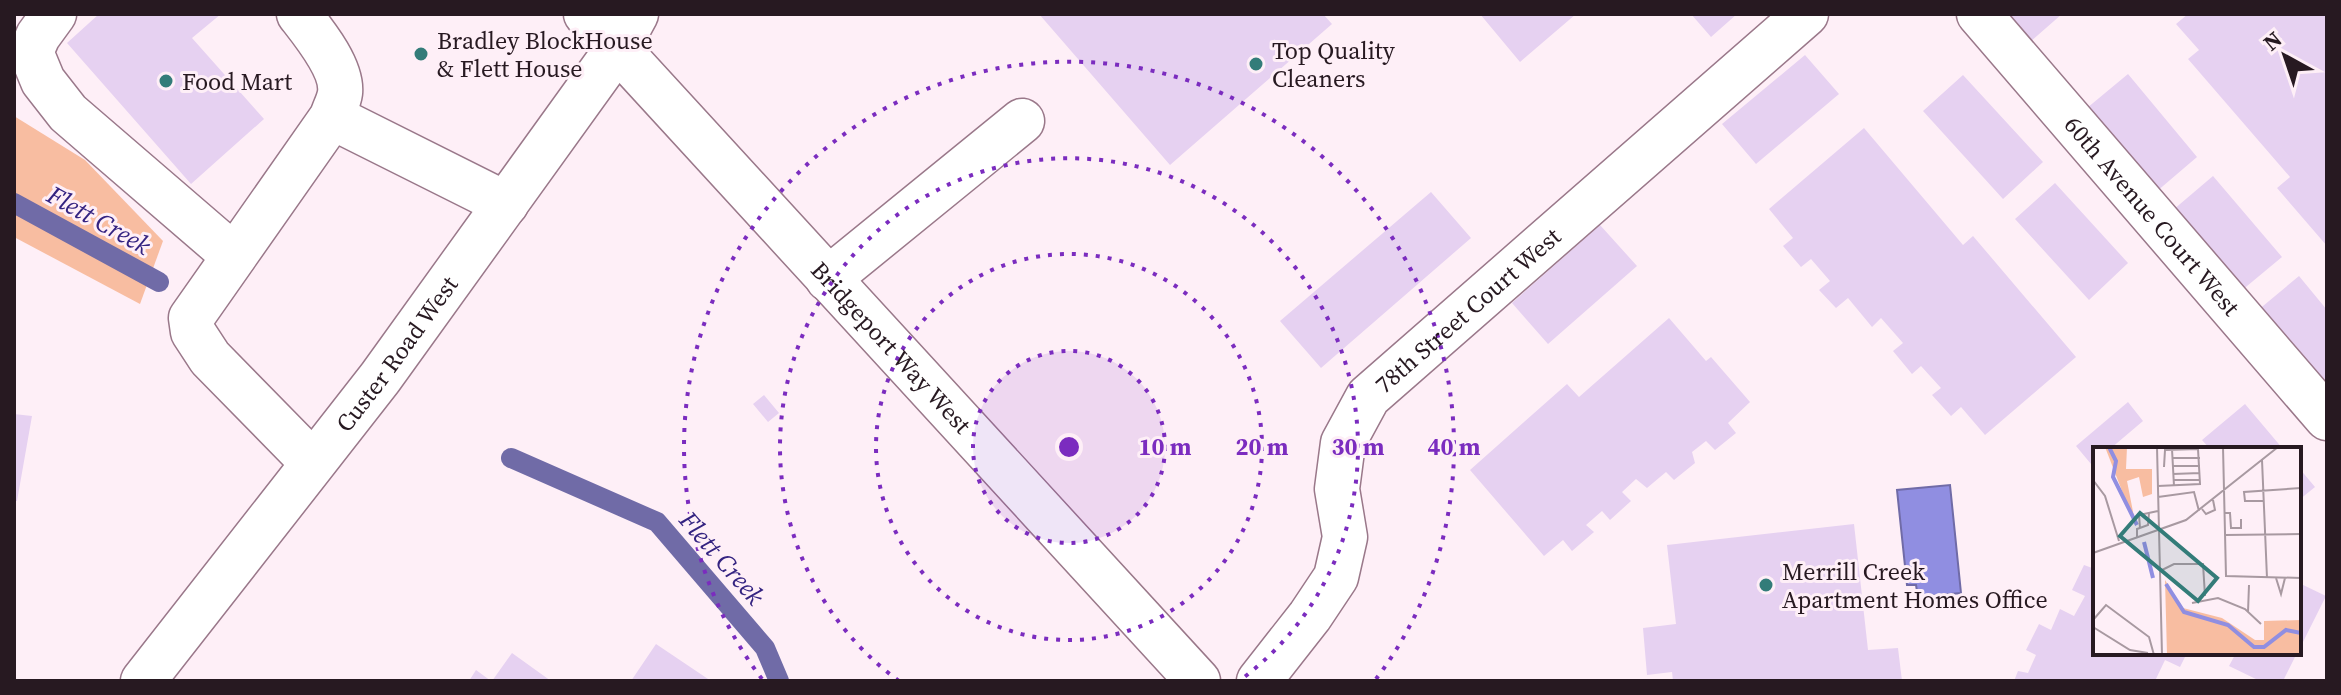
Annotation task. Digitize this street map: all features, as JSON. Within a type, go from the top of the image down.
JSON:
[{"type":"main road","points":[[54,14],[31,52],[43,81],[68,113],[234,256]]},
{"type":"main road","points":[[299,14],[332,63],[341,90],[332,117],[191,318],[193,332],[210,358],[312,462]]},
{"type":"main road","name":"Bridgeport Way West","points":[[586,14],[627,31],[828,279],[1198,681]]},
{"type":"main road","name":"78th Street Court West","points":[[1259,681],[1336,577],[1345,537],[1337,489],[1343,443],[1368,397],[1806,14]]},
{"type":"main road","name":"60th Avenue Court West","points":[[1979,14],[2327,418]]},
{"type":"main road","name":"Custer Road West","points":[[143,681],[380,378],[627,31]]},
{"type":"main road","points":[[332,117],[506,204]]},
{"type":"main road","points":[[828,279],[1022,121]]},
{"type":"shaded area","points":[[14,116],[85,160],[163,241],[140,304],[14,237]]},
{"type":"shaded area","points":[[1950,485],[1961,593],[1918,597],[1916,585],[1907,585],[1897,490]]},
{"type":"building","name":"Food Mart","points":[[99,14],[221,14],[192,38],[264,119],[191,184],[67,43]]},
{"type":"building","points":[[1039,14],[1323,14],[1332,24],[1170,165]]},
{"type":"building","points":[[1480,14],[1576,14],[1520,62]]},
{"type":"building","points":[[1691,14],[1737,14],[1711,37]]},
{"type":"building","points":[[2006,14],[2062,14],[2030,42]]},
{"type":"building","points":[[2188,14],[2327,14],[2327,246],[2277,188],[2290,177],[2188,59],[2199,50],[2176,24]]},
{"type":"building","points":[[1805,55],[1839,94],[1756,164],[1722,124]]},
{"type":"building","points":[[2128,74],[2197,157],[2156,192],[2087,108]]},
{"type":"building","points":[[1963,75],[2043,162],[2003,199],[1923,111]]},
{"type":"building","points":[[1864,128],[1963,245],[1973,236],[2076,357],[1985,435],[1961,407],[1951,416],[1932,395],[1941,388],[1921,366],[1912,374],[1893,351],[1903,343],[1881,318],[1872,327],[1848,298],[1836,308],[1819,290],[1830,281],[1811,259],[1801,267],[1783,246],[1793,238],[1769,209]]},
{"type":"building","points":[[2213,176],[2282,257],[2241,291],[2173,210]]},
{"type":"building","points":[[2055,183],[2128,263],[2089,300],[2015,219]]},
{"type":"building","points":[[1431,192],[1471,238],[1321,368],[1280,321]]},
{"type":"building","points":[[1600,225],[1637,266],[1548,344],[1512,303]]},
{"type":"building","points":[[2299,276],[2327,310],[2327,393],[2257,311]]},
{"type":"building","points":[[1669,318],[1706,361],[1711,357],[1750,402],[1728,423],[1736,433],[1715,450],[1706,441],[1692,452],[1695,463],[1674,480],[1666,472],[1647,488],[1636,479],[1622,492],[1631,501],[1610,520],[1602,511],[1586,525],[1594,532],[1572,551],[1563,540],[1544,556],[1470,470],[1567,384],[1579,397]]},
{"type":"building","points":[[764,395],[779,413],[768,422],[753,404]]},
{"type":"building","points":[[2128,402],[2143,421],[2112,447],[2093,447],[2091,464],[2076,446]]},
{"type":"building","points":[[2245,404],[2281,447],[2208,447],[2202,440]]},
{"type":"building","points":[[14,414],[32,416],[17,501],[14,501]]},
{"type":"building","points":[[2301,470],[2315,487],[2301,498]]},
{"type":"building","name":"Merrill Creek Apartment Homes Office","points":[[1854,524],[1868,650],[1898,648],[1902,681],[1673,681],[1672,672],[1647,675],[1643,628],[1676,624],[1667,545]]},
{"type":"building","points":[[2084,565],[2093,568],[2093,655],[2186,655],[2180,667],[2165,660],[2155,681],[2014,681],[2018,671],[2028,673],[2036,655],[2026,650],[2039,624],[2051,630],[2060,609],[2074,616],[2085,596],[2072,590]]},
{"type":"building","points":[[2301,584],[2326,596],[2301,646]]},
{"type":"building","points":[[656,644],[711,681],[631,681]]},
{"type":"building","points":[[512,653],[551,681],[492,681]]},
{"type":"building","points":[[2235,655],[2296,655],[2283,681],[2260,681],[2229,666]]},
{"type":"building","points":[[476,670],[491,681],[469,681]]},
{"type":"waterway","name":"Flett Creek","points":[[14,203],[159,282]]},
{"type":"waterway","name":"Flett Creek","points":[[511,458],[657,522],[765,648],[779,681]]},
{"type":"place","name":"Bradley BlockHouse & Flett House","points":[[421,54]]},
{"type":"place","name":"Top Quality Cleaners","points":[[1256,64]]},
{"type":"place","name":"Food Mart","points":[[166,81]]},
{"type":"place","name":"Merrill Creek Apartment Homes Office","points":[[1766,585]]}]
